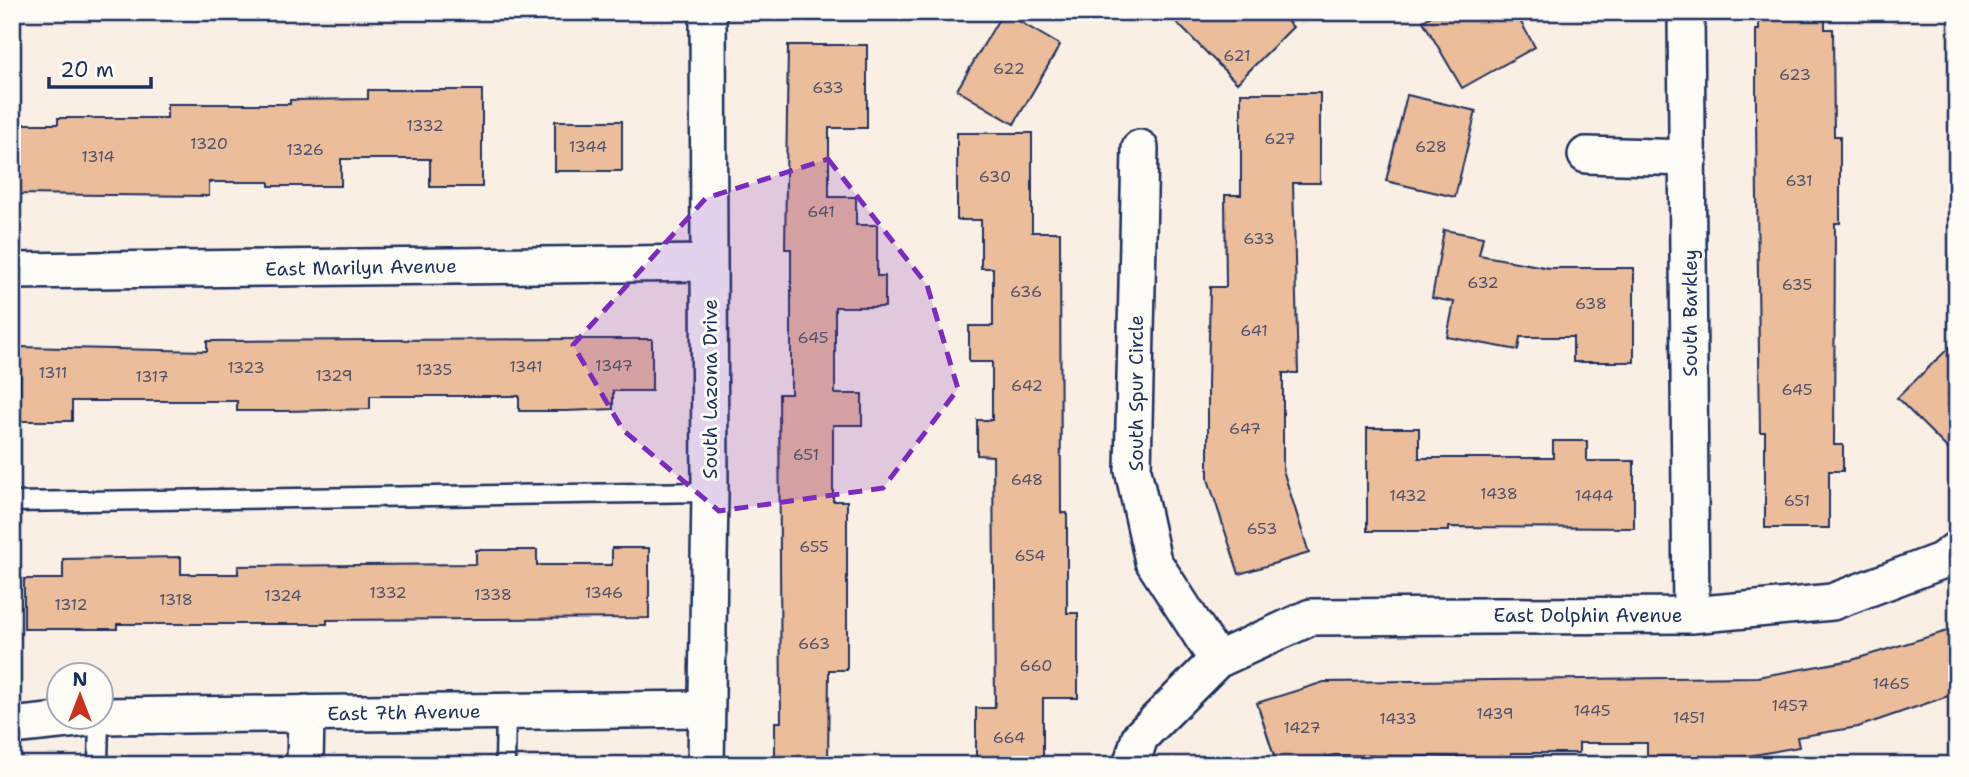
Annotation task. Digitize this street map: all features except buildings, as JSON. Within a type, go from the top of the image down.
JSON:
[{"type":"street","name":"South Lazona Drive","points":[[706,765],[710,492],[708,12]]},
{"type":"street","name":"South Barkley","points":[[1686,12],[1691,615]]},
{"type":"street","name":"South Spur Circle","points":[[1140,148],[1133,470],[1153,561],[1217,660]]},
{"type":"street","points":[[1586,155],[1689,158]]},
{"type":"street","name":"East Marilyn Avenue","points":[[12,271],[709,263]]},
{"type":"street","name":"East Dolphin Avenue","points":[[1217,660],[1311,617],[1691,615],[1832,602],[1941,561],[1957,550]]},
{"type":"street","points":[[1131,765],[1140,737],[1217,660]]},
{"type":"street","name":"East 7th Avenue","points":[[116,717],[706,709]]},
{"type":"street","points":[[305,765],[306,713]]},
{"type":"street","points":[[12,726],[46,722]]},
{"type":"lane","points":[[12,502],[710,492]]},
{"type":"lane","points":[[505,765],[506,711]]},
{"type":"lane","points":[[98,765],[99,732]]},
{"type":"highlighted area","points":[[828,159],[927,285],[958,389],[883,488],[719,511],[623,430],[573,345],[706,198]]}]
